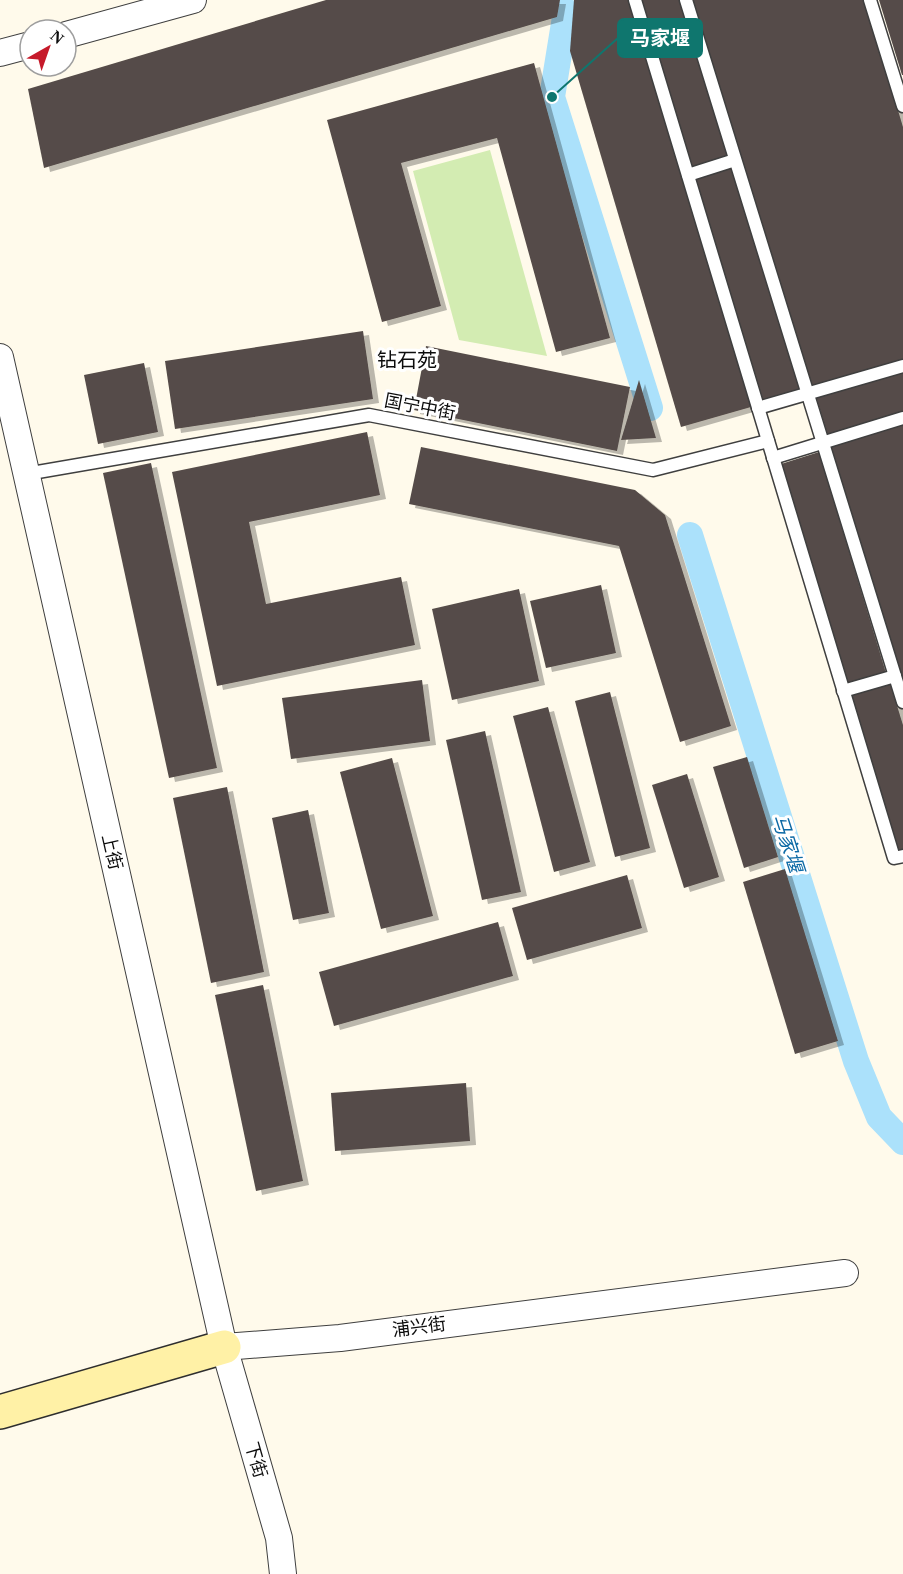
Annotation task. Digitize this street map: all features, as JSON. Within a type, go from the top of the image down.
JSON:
[{"type":"street","points":[[78,32],[193,0]]},
{"type":"street","points":[[0,53],[18,48]]},
{"type":"street","name":"上街","points":[[0,357],[224,1347]]},
{"type":"street","name":"浦兴街","points":[[0,1412],[224,1347],[340,1338],[845,1273]]},
{"type":"street","name":"下街","points":[[224,1347],[279,1538],[283,1574]]},
{"type":"lane","points":[[635,0],[894,858],[903,856]]},
{"type":"lane","points":[[686,0],[903,702]]},
{"type":"lane","points":[[870,0],[903,106]]},
{"type":"lane","points":[[688,175],[735,160]]},
{"type":"lane","points":[[758,408],[903,366]]},
{"type":"lane","name":"国宁中街","points":[[26,474],[369,415],[653,470],[768,441]]},
{"type":"lane","points":[[773,458],[903,418]]},
{"type":"lane","points":[[843,691],[895,676]]},
{"type":"green space","points":[[490,150],[547,356],[459,340],[413,171]]},
{"type":"building","points":[[326,0],[560,0],[557,17],[44,168],[28,89],[65,78],[78,78],[78,74]]},
{"type":"building","points":[[574,0],[630,0],[751,407],[681,427],[570,51]]},
{"type":"building","points":[[641,0],[681,0],[729,156],[692,167]]},
{"type":"building","points":[[693,0],[865,0],[903,127],[903,360],[811,388]]},
{"type":"building","points":[[879,0],[903,0],[903,75],[902,75]]},
{"type":"building","points":[[534,63],[610,338],[556,352],[497,138],[401,163],[441,306],[382,322],[327,120]]},
{"type":"building","points":[[734,167],[801,389],[762,401],[695,179]]},
{"type":"building","points":[[363,331],[373,399],[175,429],[165,361]]},
{"type":"building","points":[[426,346],[630,387],[617,451],[414,410]]},
{"type":"building","points":[[144,363],[158,432],[98,444],[84,375]]},
{"type":"building","points":[[903,372],[903,414],[828,436],[816,397]]},
{"type":"building","points":[[639,380],[656,438],[621,440]]},
{"type":"building","points":[[903,424],[903,682],[830,447]]},
{"type":"building","points":[[367,432],[380,495],[249,522],[266,604],[401,577],[415,645],[217,686],[172,472]]},
{"type":"building","points":[[421,447],[635,490],[665,515],[731,726],[680,742],[619,546],[409,504]]},
{"type":"building","points":[[819,452],[886,673],[848,685],[781,464]]},
{"type":"building","points":[[151,463],[217,768],[169,778],[103,473]]},
{"type":"building","points":[[601,585],[616,653],[546,668],[530,601]]},
{"type":"building","points":[[519,589],[539,681],[452,700],[432,609]]},
{"type":"building","points":[[422,680],[430,741],[291,759],[282,698]]},
{"type":"building","points":[[890,683],[903,725],[903,851],[898,852],[851,694]]},
{"type":"building","points":[[610,692],[650,848],[615,857],[575,701]]},
{"type":"building","points":[[548,707],[590,862],[554,872],[513,716]]},
{"type":"building","points":[[485,731],[521,892],[482,900],[446,740]]},
{"type":"building","points":[[747,757],[778,857],[744,868],[713,767]]},
{"type":"building","points":[[392,758],[433,916],[381,929],[340,772]]},
{"type":"building","points":[[687,774],[719,877],[684,888],[652,785]]},
{"type":"building","points":[[227,787],[264,972],[211,983],[173,798]]},
{"type":"building","points":[[308,810],[329,913],[293,920],[272,818]]},
{"type":"building","points":[[785,869],[838,1041],[795,1054],[743,882]]},
{"type":"building","points":[[627,875],[642,928],[527,960],[512,908]]},
{"type":"building","points":[[498,922],[513,976],[334,1026],[319,972]]},
{"type":"building","points":[[263,985],[303,1181],[256,1191],[215,995]]},
{"type":"building","points":[[466,1083],[470,1141],[335,1151],[331,1093]]},
{"type":"waterway","name":"马家堰","points":[[566,11],[552,97],[650,408]]},
{"type":"waterway","name":"马家堰","points":[[690,535],[856,1061],[879,1117],[903,1142]]},
{"type":"place","name":"马家堰","points":[[552,97]]},
{"type":"district","name":"钻石苑","points":[[407,360]]}]
